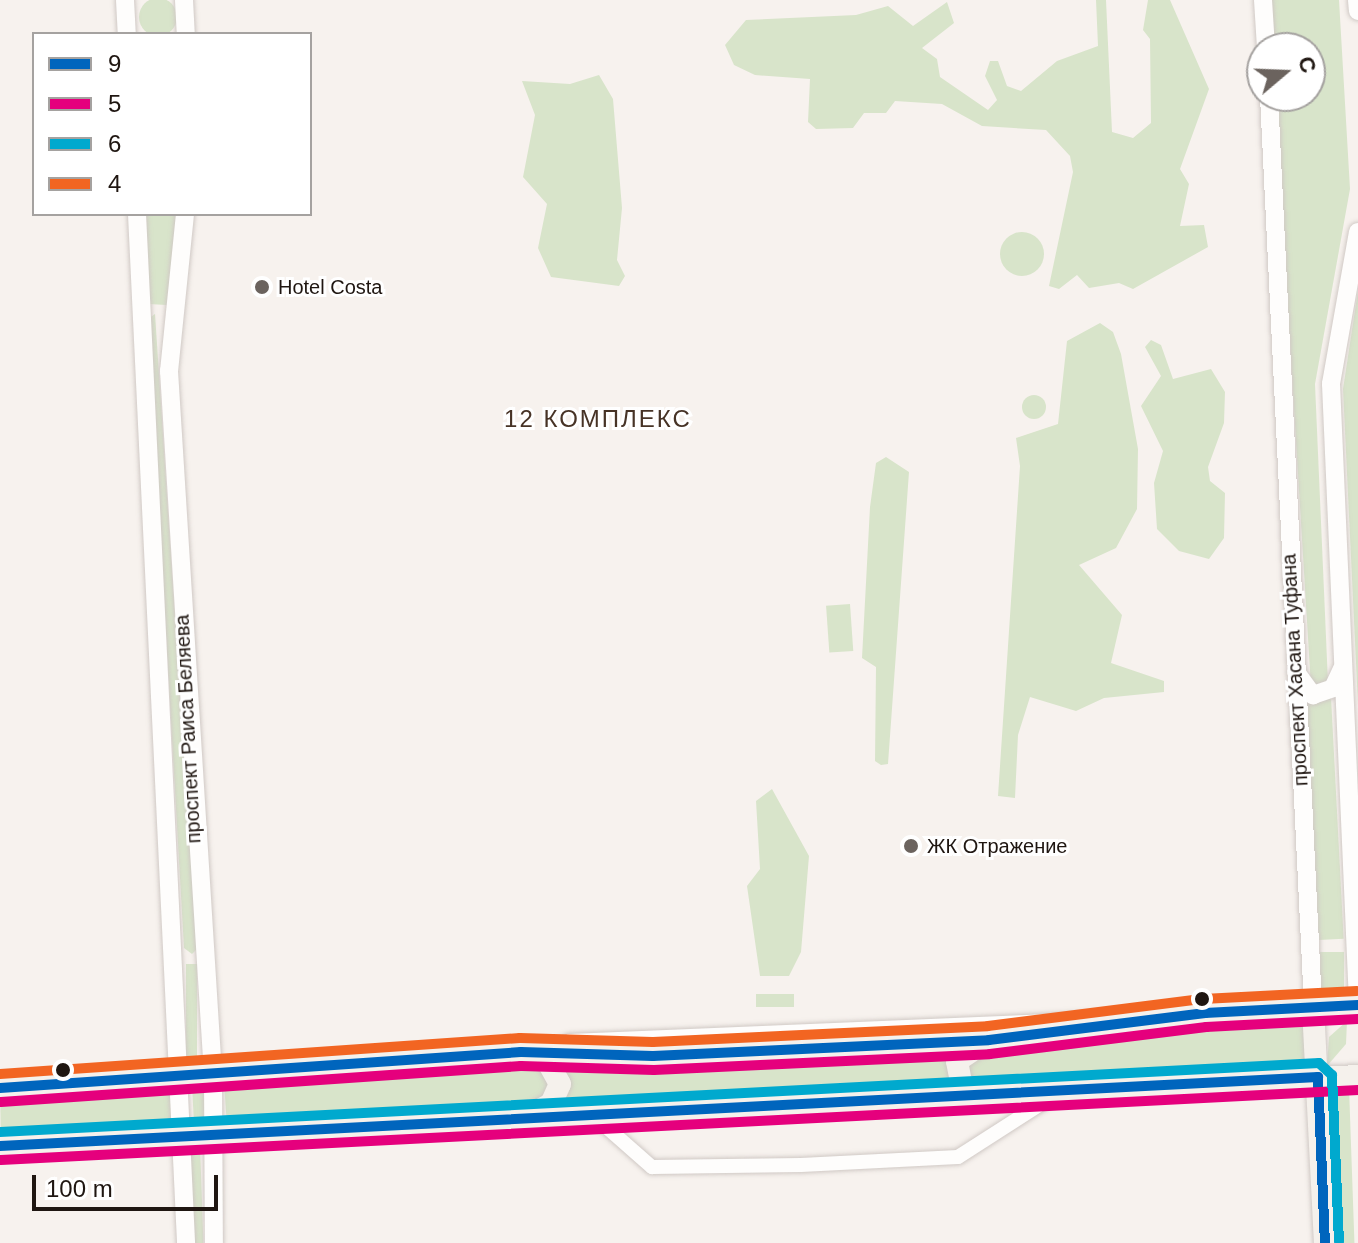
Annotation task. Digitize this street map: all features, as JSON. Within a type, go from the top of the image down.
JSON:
[{"type":"main road","points":[[0,1088],[543,1053],[653,1056],[989,1040],[1137,1020],[1358,1004]]},
{"type":"main road","name":"проспект Хасана Туфана","points":[[1313,1007],[1325,1243]]},
{"type":"main road","points":[[973,1093],[961,1082],[957,1061],[989,1040]]},
{"type":"main road","points":[[530,1115],[551,1104],[560,1084],[543,1053]]},
{"type":"main road","points":[[0,1146],[530,1115],[1358,1076]]},
{"type":"street","points":[[125,0],[127,32]]},
{"type":"street","points":[[184,0],[186,32]]},
{"type":"street","points":[[1263,0],[1265,32]]},
{"type":"street","points":[[1357,0],[1358,11]]},
{"type":"street","name":"проспект Хасана Туфана","points":[[1270,112],[1294,664],[1313,1007]]},
{"type":"street","name":"проспект Раиса Беляева","points":[[137,216],[182,1077],[186,1243]]},
{"type":"street","name":"проспект Раиса Беляева","points":[[185,216],[173,321],[184,676],[206,948],[216,1135],[214,1243]]},
{"type":"street","points":[[1358,232],[1331,384],[1358,1004]]},
{"type":"street","points":[[142,316],[159,307],[173,321]]},
{"type":"street","points":[[1294,664],[1301,687],[1313,695],[1333,688],[1342,669]]},
{"type":"street","points":[[174,946],[193,959],[206,948]]},
{"type":"street","points":[[543,1053],[570,1041],[1099,1014],[1137,1020]]},
{"type":"street","points":[[591,1114],[652,1167],[816,1164],[958,1157],[1062,1091]]},
{"type":"green space","points":[[151,-1],[165,-1],[176,10],[176,24],[170,32],[146,32],[140,24],[140,10]]},
{"type":"green space","points":[[1096,0],[1106,0],[1112,132],[1133,138],[1151,123],[1150,39],[1143,30],[1148,0],[1170,0],[1209,89],[1180,169],[1189,184],[1180,226],[1204,225],[1208,247],[1133,289],[1119,283],[1089,288],[1077,275],[1059,289],[1049,286],[1073,172],[1070,156],[1046,130],[982,126],[942,104],[895,101],[886,113],[864,113],[853,128],[816,129],[808,122],[810,79],[755,75],[734,65],[725,45],[746,20],[856,15],[888,6],[913,26],[947,2],[954,23],[922,48],[937,59],[940,77],[988,110],[997,100],[985,76],[990,61],[998,61],[1007,86],[1021,91],[1057,61],[1098,46]]},
{"type":"green space","points":[[1271,0],[1339,0],[1350,189],[1315,384],[1328,683],[1311,687],[1276,112],[1326,112],[1326,32],[1272,32]]},
{"type":"green space","points":[[599,75],[613,99],[622,208],[617,260],[625,276],[619,286],[551,277],[538,248],[547,204],[523,177],[535,115],[522,81],[570,84]]},
{"type":"green space","points":[[145,216],[179,216],[167,305],[148,304]]},
{"type":"green space","points":[[1022,232],[1038,238],[1044,254],[1038,270],[1022,276],[1006,270],[1000,254],[1006,238]]},
{"type":"green space","points":[[1358,291],[1358,705],[1343,389]]},
{"type":"green space","points":[[155,314],[197,949],[192,954],[184,948],[148,319]]},
{"type":"green space","points":[[1100,323],[1113,332],[1121,354],[1138,449],[1137,509],[1116,548],[1079,565],[1122,615],[1111,663],[1164,681],[1164,692],[1104,698],[1076,711],[1030,697],[1018,735],[1015,798],[998,796],[1020,466],[1016,438],[1058,424],[1067,341]]},
{"type":"green space","points":[[1151,340],[1161,345],[1173,379],[1211,369],[1225,392],[1224,423],[1208,467],[1210,481],[1225,493],[1224,538],[1209,559],[1179,551],[1157,529],[1154,483],[1163,451],[1141,406],[1161,376],[1145,347]]},
{"type":"green space","points":[[1034,395],[1042,399],[1046,407],[1042,415],[1034,419],[1026,415],[1022,407],[1026,399]]},
{"type":"green space","points":[[886,457],[909,472],[888,764],[881,765],[875,761],[876,667],[862,658],[870,507],[876,463]]},
{"type":"green space","points":[[850,604],[853,651],[829,653],[826,606]]},
{"type":"green space","points":[[1331,697],[1344,939],[1319,940],[1306,698]]},
{"type":"green space","points":[[772,789],[809,856],[801,952],[789,976],[760,976],[747,886],[760,869],[756,801]]},
{"type":"green space","points":[[1320,952],[1344,952],[1344,1001],[1320,1001]]},
{"type":"green space","points":[[186,964],[197,964],[197,1064],[186,1064]]},
{"type":"green space","points":[[756,994],[794,994],[794,1007],[756,1007]]},
{"type":"green space","points":[[1304,1020],[1306,1067],[983,1087],[973,1085],[966,1062],[980,1052]]},
{"type":"green space","points":[[1347,1021],[1346,1044],[1327,1066],[1329,1037]]},
{"type":"green space","points":[[954,1048],[947,1065],[955,1087],[559,1108],[569,1092],[561,1063]]},
{"type":"green space","points":[[527,1062],[550,1076],[547,1095],[532,1103],[227,1125],[224,1084]]},
{"type":"green space","points":[[204,1085],[206,1125],[194,1126],[192,1086]]},
{"type":"green space","points":[[172,1087],[173,1126],[1,1129],[0,1090]]},
{"type":"green space","points":[[1349,1087],[1354,1243],[1333,1243],[1328,1088]]},
{"type":"green space","points":[[190,1145],[200,1145],[203,1243],[193,1243]]},
{"type":"transit line","name":"4","points":[[0,1074],[520,1038],[653,1042],[988,1026],[1203,999],[1357,991]]},
{"type":"transit line","name":"9","points":[[0,1088],[521,1052],[653,1056],[989,1040],[1205,1013],[1358,1005]]},
{"type":"transit line","name":"5","points":[[1,1102],[521,1066],[654,1070],[990,1054],[1206,1027],[1358,1019]]},
{"type":"transit line","name":"6","points":[[0,1132],[1319,1063],[1332,1075],[1339,1242]]},
{"type":"transit line","name":"9","points":[[0,1146],[1318,1077],[1325,1243]]},
{"type":"transit line","name":"5","points":[[1,1160],[1358,1090]]},
{"type":"place","name":"Hotel Costa","points":[[262,287]]},
{"type":"place","name":"ЖК Отражение","points":[[911,846]]},
{"type":"district","name":"12 КОМПЛЕКС","points":[[598,419]]}]
